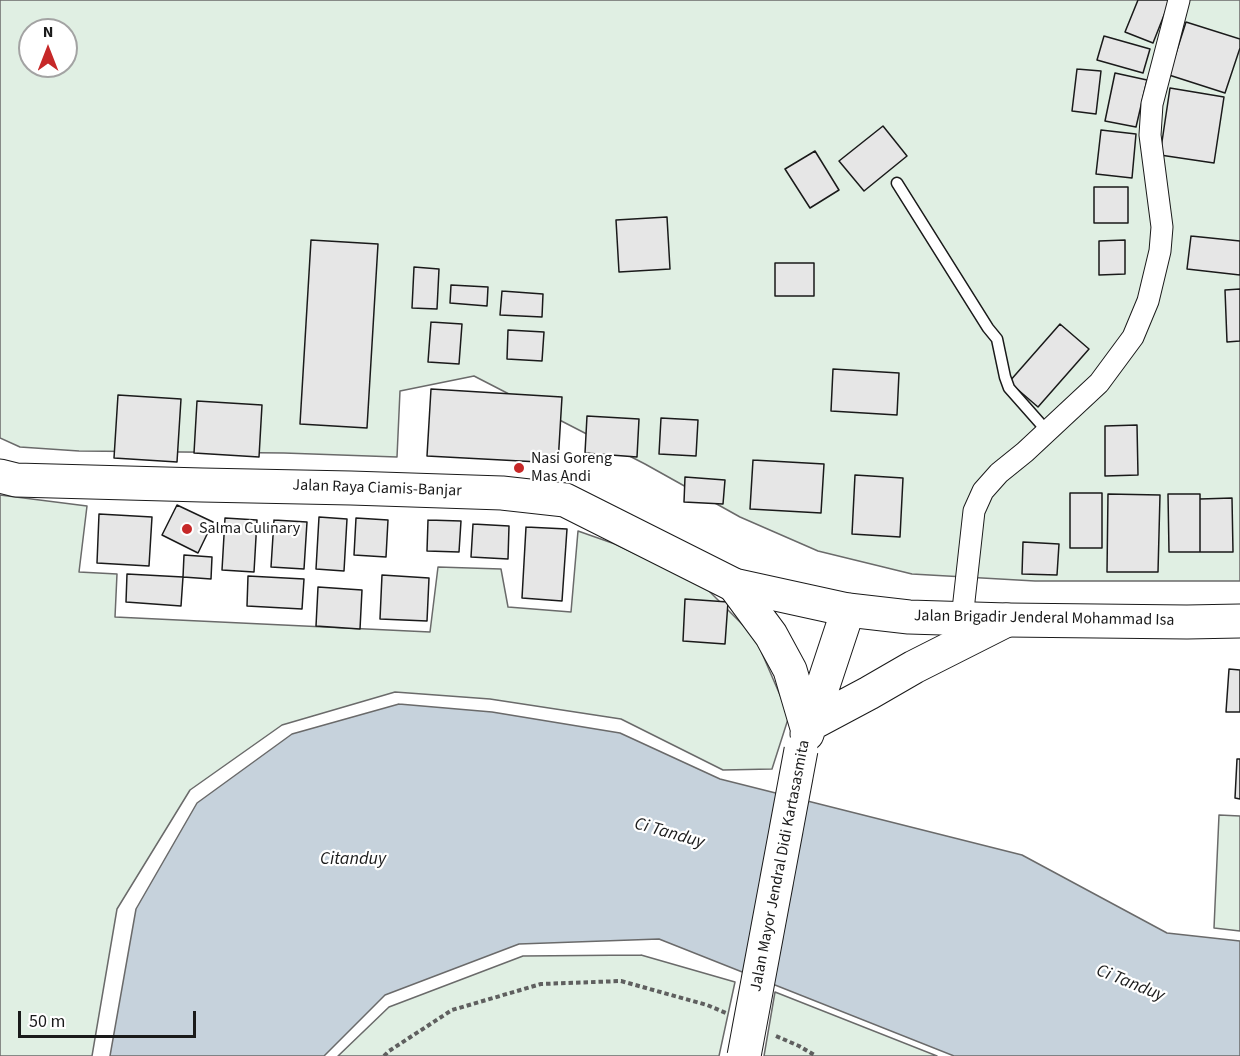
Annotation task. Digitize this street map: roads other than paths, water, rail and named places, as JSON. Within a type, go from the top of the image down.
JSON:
[{"type":"main road","name":"Jalan Raya Ciamis-Banjar","points":[[0,476],[16,480],[502,493],[565,500],[734,585]]},
{"type":"main road","name":"Jalan Brigadir Jenderal Mohammad Isa","points":[[734,585],[848,610],[909,616],[1007,620],[1240,621]]},
{"type":"main road","points":[[734,585],[771,635],[790,670],[806,735],[869,693],[914,667],[1007,620]]},
{"type":"main road","name":"Jalan Mayor Jendral Didi Kartasasmita","points":[[744,1056],[806,735],[848,610]]},
{"type":"street","points":[[963,619],[974,511],[983,491],[999,473],[1100,383],[1133,337],[1148,301],[1160,251],[1162,227],[1150,135],[1152,104],[1179,0]]},
{"type":"lane","points":[[897,183],[975,309],[997,339],[1009,388],[1047,431]]},
{"type":"water","name":"Citanduy","points":[[399,704],[492,712],[620,733],[720,779],[1022,855],[1167,933],[1240,941],[1240,1056],[954,1056],[659,939],[519,944],[385,995],[324,1056],[110,1056],[136,909],[197,803],[292,734]]},
{"type":"place","name":"Nasi Goreng Mas Andi","points":[[519,468]]},
{"type":"place","name":"Salma Culinary","points":[[187,529]]},
{"type":"water label","name":"Ci Tanduy","points":[[669,834]]},
{"type":"water label","name":"Ci Tanduy","points":[[1130,984]]}]
